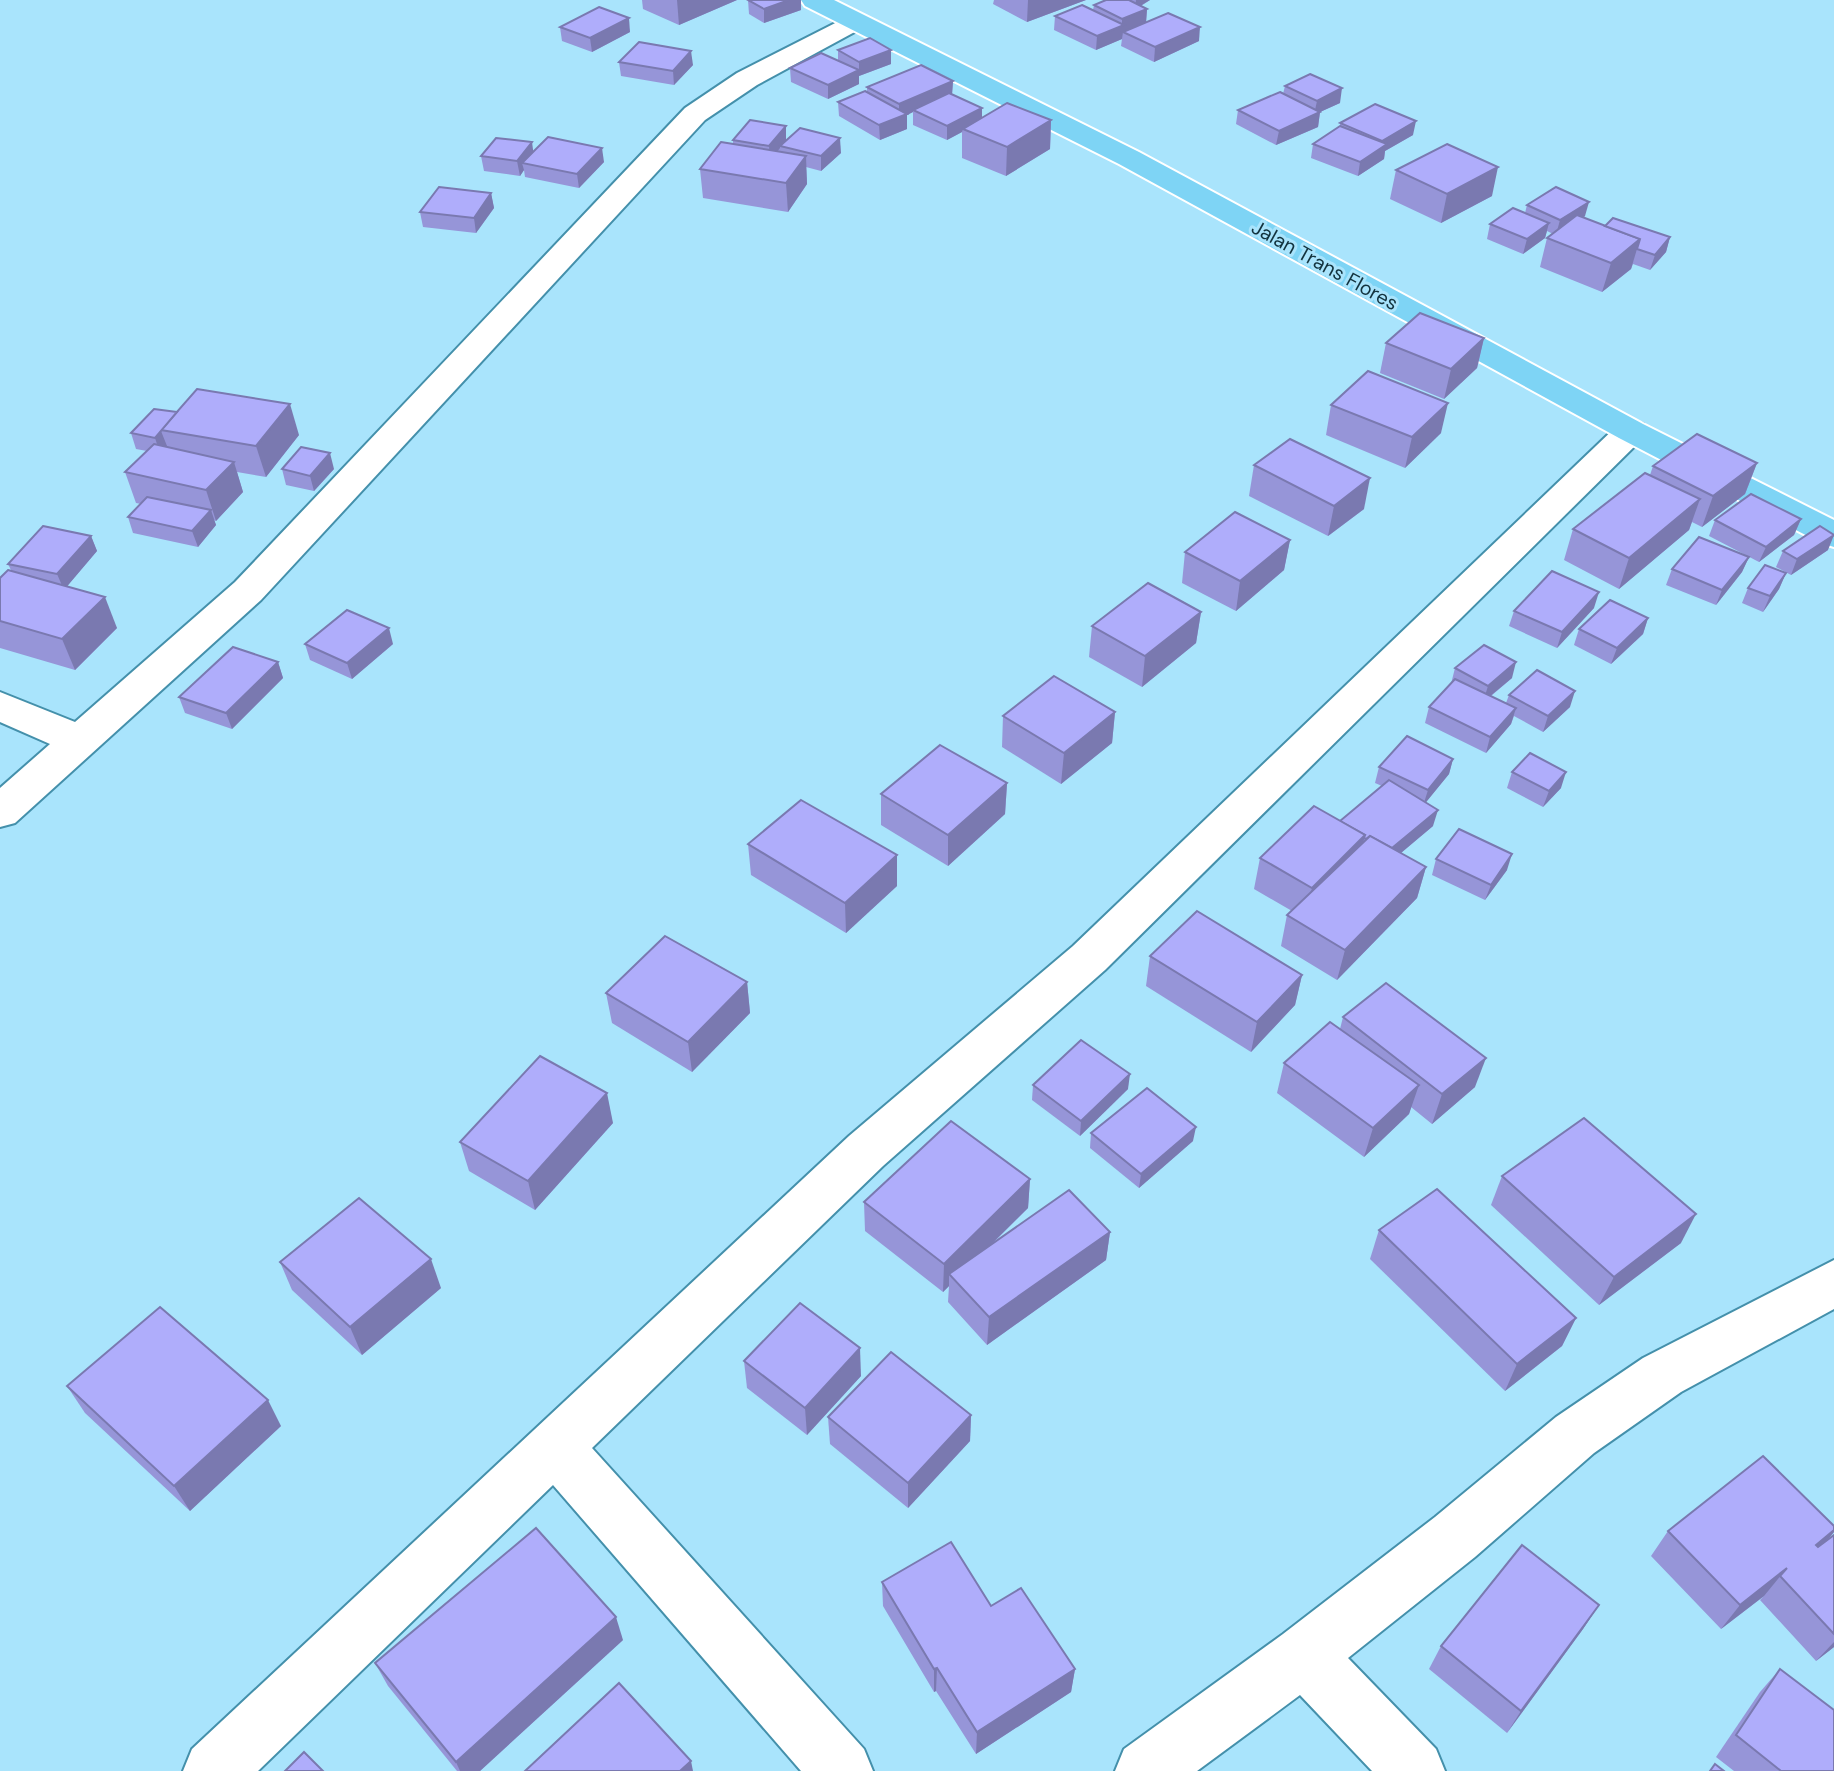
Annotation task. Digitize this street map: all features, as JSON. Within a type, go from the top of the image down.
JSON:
[{"type":"highway","name":"Jalan Trans Flores","points":[[814,0],[1129,158],[1631,431],[1834,535]]},
{"type":"street","points":[[0,812],[248,591],[695,114],[747,79],[853,22]]},
{"type":"street","points":[[214,1771],[866,1151],[1089,958],[1631,431]]},
{"type":"street","points":[[0,706],[80,741]]},
{"type":"street","points":[[1146,1771],[1304,1655],[1455,1537],[1575,1435],[1662,1375],[1834,1283]]},
{"type":"street","points":[[554,1445],[842,1771]]},
{"type":"street","points":[[1304,1655],[1414,1771]]},
{"type":"building","points":[[748,0],[789,0],[764,9]]},
{"type":"building","points":[[1106,0],[1129,0],[1147,9],[1122,19],[1094,5]]},
{"type":"building","points":[[1082,5],[1124,25],[1097,36],[1055,16]]},
{"type":"building","points":[[599,7],[629,18],[590,38],[560,27]]},
{"type":"building","points":[[1168,13],[1200,27],[1155,47],[1123,32]]},
{"type":"building","points":[[870,38],[891,50],[859,62],[838,50]]},
{"type":"building","points":[[639,42],[691,51],[673,71],[619,62]]},
{"type":"building","points":[[821,53],[859,70],[828,85],[790,68]]},
{"type":"building","points":[[921,65],[953,81],[899,104],[867,87]]},
{"type":"building","points":[[1310,74],[1342,88],[1317,101],[1285,86]]},
{"type":"building","points":[[865,91],[907,114],[879,125],[838,102]]},
{"type":"building","points":[[1280,92],[1320,112],[1279,131],[1238,110]]},
{"type":"building","points":[[949,93],[982,108],[947,126],[913,110]]},
{"type":"building","points":[[1007,103],[1051,120],[1007,147],[963,129]]},
{"type":"building","points":[[1375,104],[1416,121],[1382,141],[1340,123]]},
{"type":"building","points":[[750,120],[786,126],[769,146],[733,140]]},
{"type":"building","points":[[1340,126],[1387,144],[1360,162],[1313,144]]},
{"type":"building","points":[[800,128],[840,138],[821,156],[780,146]]},
{"type":"building","points":[[548,137],[602,148],[577,174],[522,163]]},
{"type":"building","points":[[496,138],[532,142],[517,161],[481,156]]},
{"type":"building","points":[[721,142],[806,156],[786,183],[700,169]]},
{"type":"building","points":[[1447,144],[1498,167],[1447,194],[1396,170]]},
{"type":"building","points":[[439,187],[491,193],[474,218],[420,212]]},
{"type":"building","points":[[1556,187],[1589,202],[1560,220],[1527,205]]},
{"type":"building","points":[[1513,208],[1549,223],[1527,239],[1490,224]]},
{"type":"building","points":[[1577,215],[1640,239],[1611,263],[1547,238]]},
{"type":"building","points":[[1613,218],[1670,237],[1655,255],[1637,249],[1640,239],[1605,226]]},
{"type":"building","points":[[1420,313],[1484,338],[1451,369],[1386,343]]},
{"type":"building","points":[[1368,371],[1448,403],[1412,437],[1331,405]]},
{"type":"building","points":[[197,389],[290,404],[256,446],[161,430]]},
{"type":"building","points":[[154,409],[177,412],[155,438],[131,433]]},
{"type":"building","points":[[1697,434],[1757,463],[1713,496],[1653,466]]},
{"type":"building","points":[[1290,439],[1370,478],[1334,506],[1254,465]]},
{"type":"building","points":[[154,444],[234,462],[206,490],[125,472]]},
{"type":"building","points":[[301,447],[330,453],[310,476],[282,469]]},
{"type":"building","points":[[1645,473],[1700,499],[1629,558],[1573,529]]},
{"type":"building","points":[[1751,494],[1801,519],[1766,547],[1715,520]]},
{"type":"building","points":[[147,497],[211,510],[192,531],[128,517]]},
{"type":"building","points":[[1235,512],[1290,540],[1240,581],[1185,552]]},
{"type":"building","points":[[43,526],[91,536],[57,574],[8,564]]},
{"type":"building","points":[[1820,526],[1834,535],[1797,559],[1783,551]]},
{"type":"building","points":[[1699,537],[1749,557],[1722,590],[1672,569]]},
{"type":"building","points":[[1765,565],[1786,573],[1770,596],[1748,588]]},
{"type":"building","points":[[8,570],[105,597],[62,639],[0,621],[0,578]]},
{"type":"building","points":[[1552,571],[1599,592],[1562,632],[1514,611]]},
{"type":"building","points":[[1148,583],[1201,612],[1145,656],[1092,626]]},
{"type":"building","points":[[1610,600],[1648,618],[1617,648],[1579,629]]},
{"type":"building","points":[[347,610],[389,628],[347,663],[305,644]]},
{"type":"building","points":[[1484,645],[1516,662],[1488,686],[1455,668]]},
{"type":"building","points":[[233,647],[278,662],[226,713],[179,697]]},
{"type":"building","points":[[1537,670],[1575,691],[1548,716],[1509,695]]},
{"type":"building","points":[[1054,676],[1115,712],[1064,753],[1003,716]]},
{"type":"building","points":[[1455,679],[1516,708],[1490,737],[1429,707]]},
{"type":"building","points":[[1407,736],[1453,759],[1428,790],[1379,767]]},
{"type":"building","points":[[940,745],[1007,783],[948,835],[881,794]]},
{"type":"building","points":[[1530,753],[1566,772],[1549,791],[1512,772]]},
{"type":"building","points":[[1389,780],[1438,810],[1392,848],[1370,836],[1364,838],[1365,835],[1340,821]]},
{"type":"building","points":[[801,800],[897,855],[845,903],[748,844]]},
{"type":"building","points":[[1314,806],[1365,835],[1312,888],[1260,858]]},
{"type":"building","points":[[1459,829],[1512,854],[1491,885],[1436,859]]},
{"type":"building","points":[[1370,836],[1426,867],[1345,950],[1287,915]]},
{"type":"building","points":[[1197,911],[1302,975],[1257,1022],[1150,956]]},
{"type":"building","points":[[665,936],[747,982],[688,1042],[606,993]]},
{"type":"building","points":[[1386,983],[1486,1058],[1442,1094],[1343,1017]]},
{"type":"building","points":[[1330,1022],[1419,1085],[1373,1128],[1284,1063]]},
{"type":"building","points":[[1081,1040],[1130,1074],[1081,1121],[1033,1085]]},
{"type":"building","points":[[540,1056],[607,1093],[528,1181],[460,1142]]},
{"type":"building","points":[[1147,1088],[1196,1127],[1141,1174],[1091,1133]]},
{"type":"building","points":[[1584,1118],[1696,1214],[1614,1277],[1502,1176]]},
{"type":"building","points":[[951,1121],[1030,1179],[944,1264],[864,1202]]},
{"type":"building","points":[[1437,1189],[1576,1318],[1517,1364],[1379,1230]]},
{"type":"building","points":[[1069,1190],[1110,1232],[989,1317],[949,1274]]},
{"type":"building","points":[[359,1198],[431,1259],[350,1327],[280,1262]]},
{"type":"building","points":[[800,1303],[860,1348],[805,1408],[744,1361]]},
{"type":"building","points":[[160,1307],[268,1400],[174,1486],[67,1386]]},
{"type":"building","points":[[891,1352],[971,1415],[908,1483],[828,1417]]},
{"type":"building","points":[[1763,1456],[1834,1526],[1834,1530],[1816,1545],[1818,1547],[1834,1535],[1834,1634],[1780,1576],[1787,1568],[1740,1605],[1668,1531]]},
{"type":"building","points":[[536,1528],[616,1617],[456,1762],[375,1663]]},
{"type":"building","points":[[951,1542],[991,1606],[1021,1588],[1075,1669],[977,1732],[937,1668],[934,1669],[882,1582]]},
{"type":"building","points":[[1522,1545],[1599,1605],[1521,1711],[1441,1646]]},
{"type":"building","points":[[1780,1669],[1834,1710],[1834,1771],[1781,1771],[1736,1735]]},
{"type":"building","points":[[619,1683],[691,1761],[680,1771],[525,1771]]},
{"type":"building","points":[[304,1752],[323,1771],[285,1771]]},
{"type":"building","points":[[1715,1764],[1724,1771],[1710,1771]]}]
